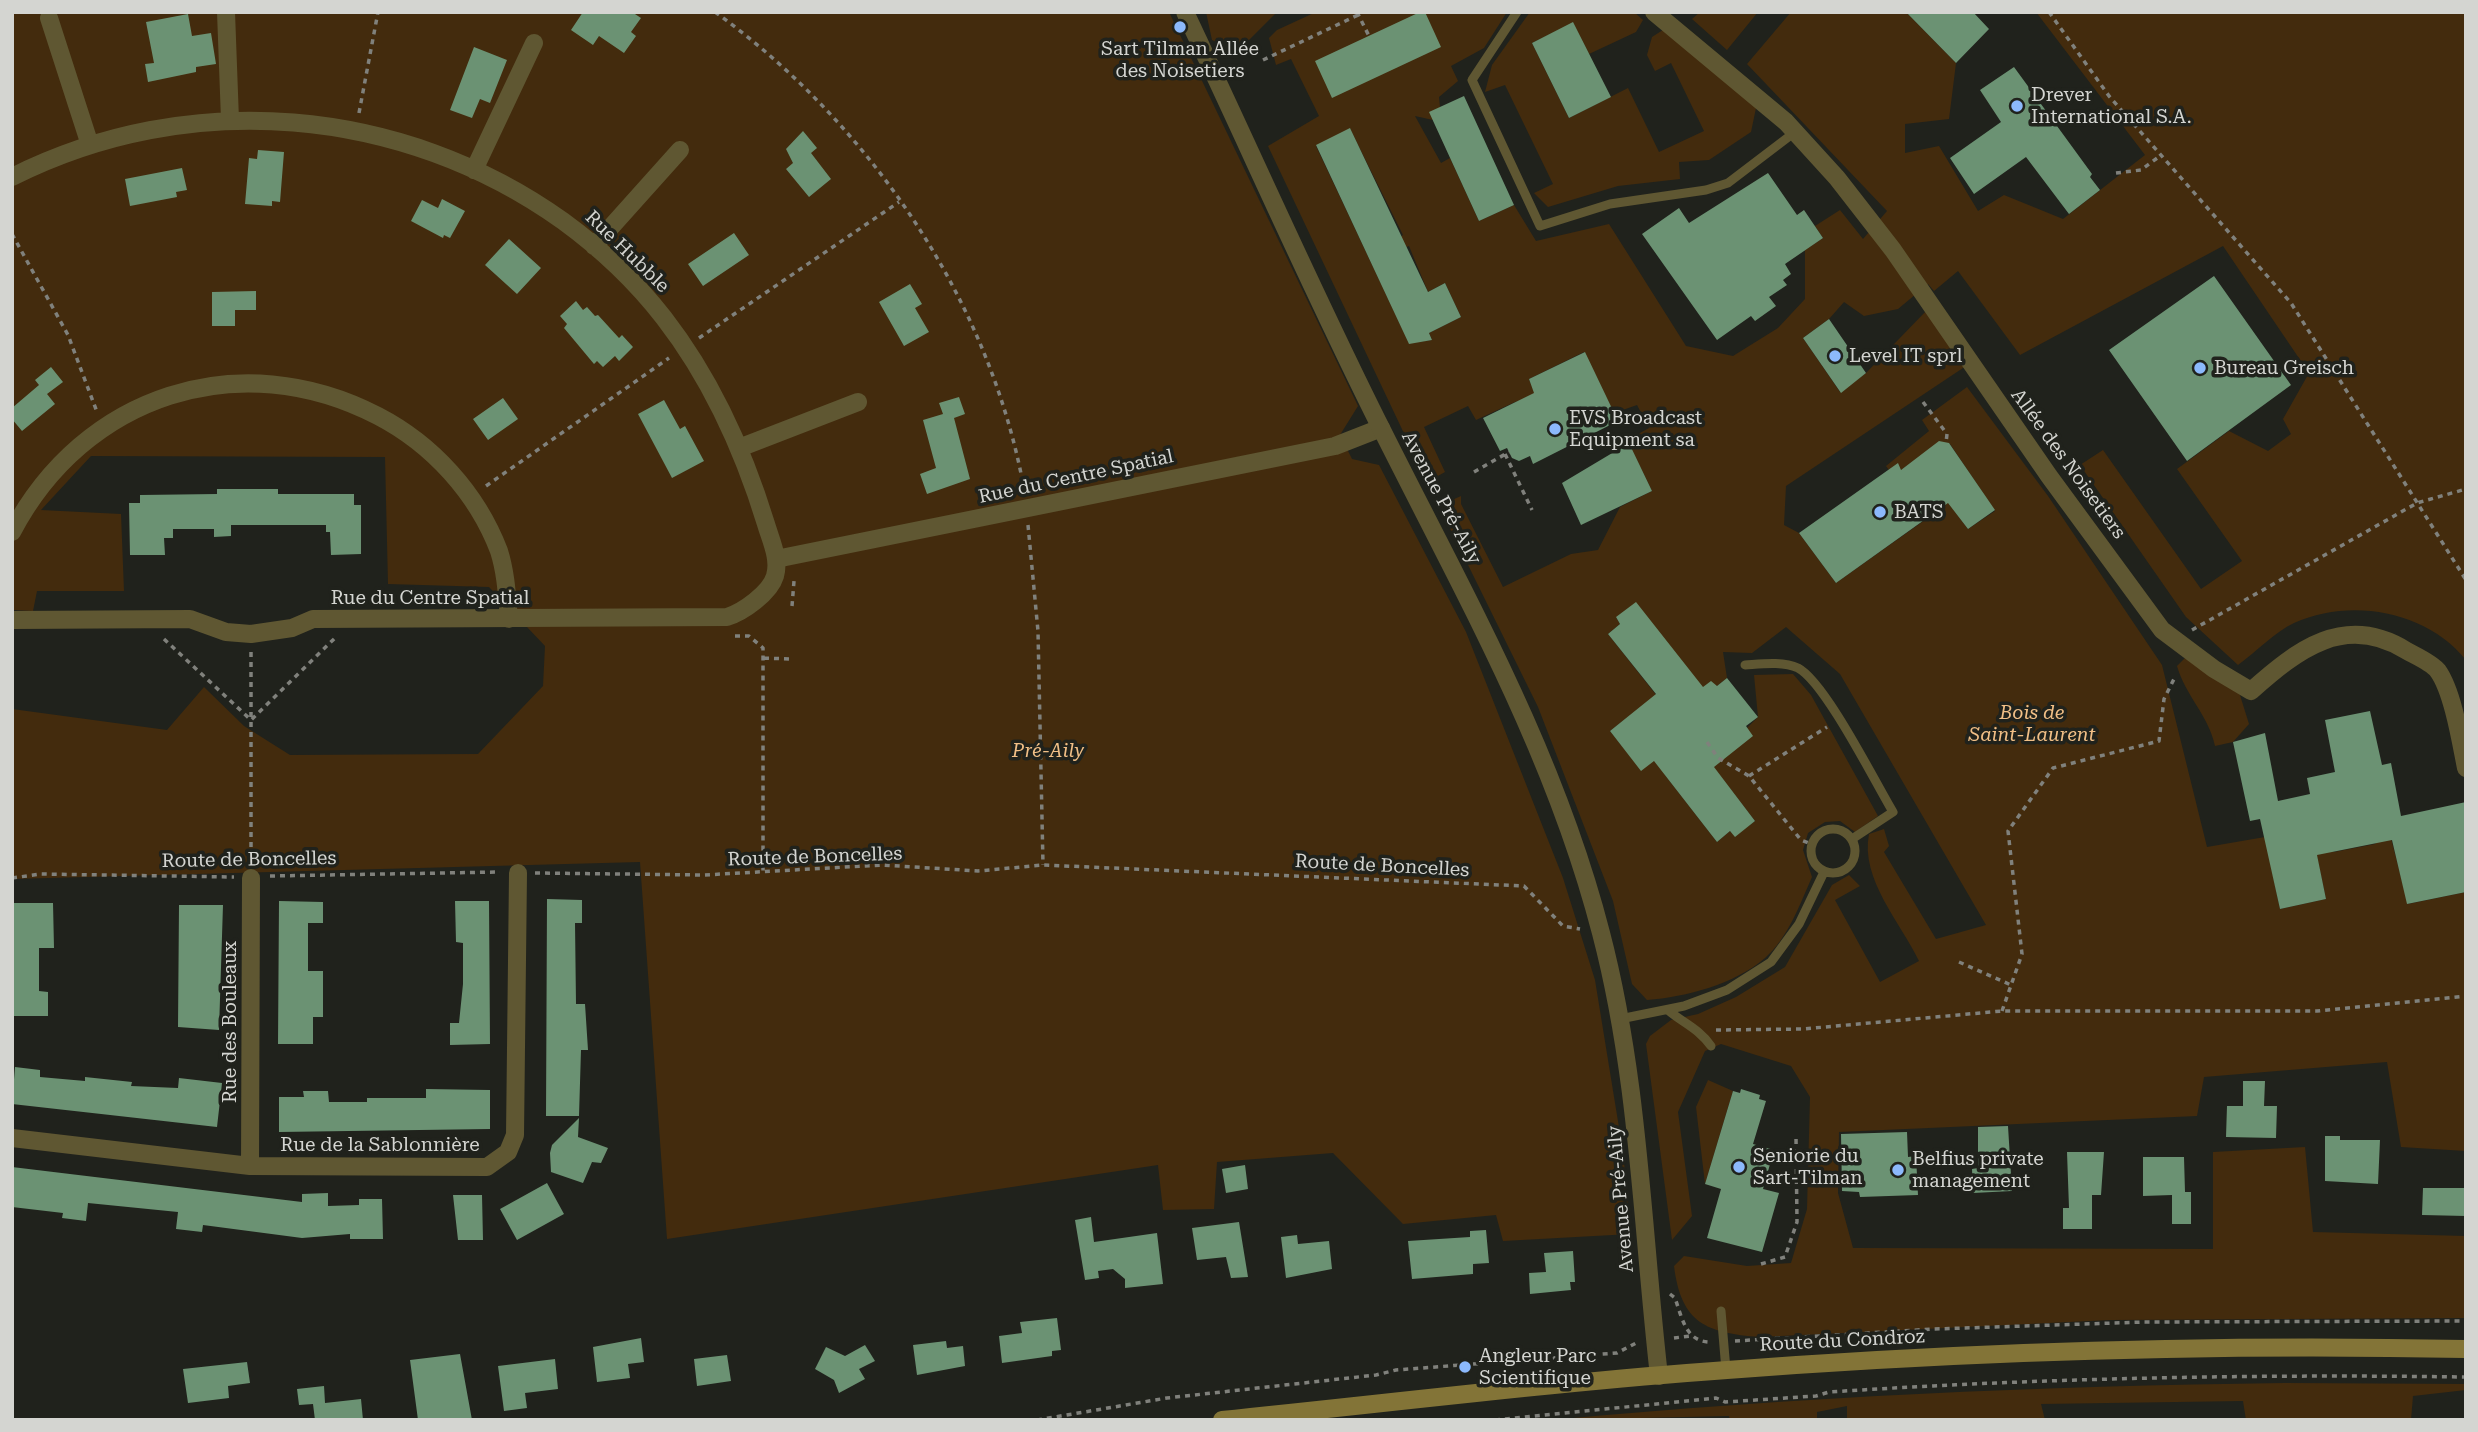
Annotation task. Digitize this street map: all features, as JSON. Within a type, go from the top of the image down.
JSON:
[{"type":"main road","name":"Route du Condroz","points":[[1222,1420],[1726,1370],[2071,1351],[2466,1349]]},
{"type":"street","points":[[226,12],[230,120]]},
{"type":"street","name":"Avenue Pré-Aily","points":[[1185,12],[1381,428],[1481,619],[1535,738],[1601,932],[1620,1019],[1629,1071],[1659,1376]]},
{"type":"street","name":"Allée des Noisetiers","points":[[1654,12],[1724,68],[1795,132],[1837,178],[1893,250],[2049,476],[2162,629],[2251,691],[2287,659],[2317,641],[2351,635],[2391,641],[2438,670],[2458,726],[2466,768]]},
{"type":"street","points":[[50,18],[90,145]]},
{"type":"street","points":[[474,170],[534,43]]},
{"type":"street","name":"Rue Hubble","points":[[12,177],[90,145],[148,129],[230,120],[295,121],[356,130],[435,153],[474,170],[535,202],[594,246],[664,319],[717,398],[739,448],[776,559]]},
{"type":"street","points":[[594,246],[680,150]]},
{"type":"street","points":[[12,532],[42,483],[63,459],[103,428],[169,395],[221,384],[277,384],[304,388],[369,411],[421,443],[454,476],[470,497],[499,551],[505,574],[509,619]]},
{"type":"street","points":[[739,448],[859,402]]},
{"type":"street","name":"Rue du Centre Spatial","points":[[12,620],[190,619],[226,632],[251,634],[292,628],[313,619],[727,617],[741,612],[775,579],[776,559],[1335,446],[1381,428]]},
{"type":"street","name":"Rue de la Sablonnière","points":[[12,1138],[250,1166],[487,1167],[508,1152],[515,1135],[518,873]]},
{"type":"street","name":"Rue des Bouleaux","points":[[250,1166],[251,878]]},
{"type":"lane","points":[[1517,12],[1472,80],[1540,226],[1611,204],[1706,190],[1728,183],[1795,132]]},
{"type":"lane","points":[[1745,665],[1776,664],[1798,668],[1821,692],[1893,812],[1852,839]]},
{"type":"lane","points":[[1827,829],[1842,830],[1852,839],[1855,856],[1847,869],[1832,874],[1824,872],[1812,860],[1811,844],[1827,829]]},
{"type":"lane","points":[[1620,1019],[1669,1011],[1727,990],[1772,962],[1799,924],[1824,872]]},
{"type":"lane","points":[[1669,1011],[1686,1025],[1700,1031],[1711,1046]]},
{"type":"lane","points":[[1721,1311],[1726,1370]]},
{"type":"path","points":[[356,130],[377,12]]},
{"type":"path","points":[[715,12],[769,54],[829,111],[883,178],[929,247],[981,350],[1018,461],[1027,508],[1038,631],[1043,865]]},
{"type":"path","points":[[2049,12],[2109,96],[2291,303],[2466,580]]},
{"type":"path","points":[[1263,60],[1358,14],[1369,36]]},
{"type":"path","points":[[2116,173],[2141,170],[2160,156]]},
{"type":"path","points":[[12,234],[68,335],[103,428]]},
{"type":"path","points":[[1923,402],[1947,434],[1946,443]]},
{"type":"path","points":[[1474,472],[1507,453],[1532,510]]},
{"type":"path","points":[[2175,640],[2417,503],[2466,489]]},
{"type":"path","points":[[251,634],[251,878]]},
{"type":"path","points":[[251,720],[333,638],[343,638]]},
{"type":"path","points":[[152,639],[165,639],[251,720]]},
{"type":"path","points":[[763,872],[764,658],[789,659]]},
{"type":"path","points":[[2002,1011],[2022,954],[2008,831],[2053,768],[2159,741],[2164,699],[2174,680]]},
{"type":"path","points":[[1749,776],[1838,720]]},
{"type":"path","points":[[1707,743],[1718,758],[1749,776],[1801,840],[1811,844]]},
{"type":"path","name":"Route de Boncelles","points":[[12,878],[41,874],[251,878],[294,874],[467,870],[704,875],[882,865],[978,871],[1043,865],[1524,886],[1563,926],[1601,932]]},
{"type":"path","points":[[1959,962],[2011,985]]},
{"type":"path","points":[[1700,1031],[1803,1029],[2002,1011],[2317,1011],[2466,996]]},
{"type":"path","points":[[1761,1265],[1785,1257],[1797,1222],[1796,1137]]},
{"type":"path","points":[[1649,1278],[1675,1298],[1690,1336],[1697,1342],[2131,1322],[2466,1321]]},
{"type":"path","points":[[1037,1420],[1167,1398],[1367,1376],[1396,1370],[1617,1353],[1636,1342]]},
{"type":"path","points":[[1495,1420],[1716,1398],[1725,1402],[1841,1391],[1990,1383],[2269,1377],[2466,1377]]},
{"type":"green space","name":"Pré-Aily","points":[[12,12],[1169,12],[1358,406],[1340,435],[1352,459],[1379,465],[1466,632],[1563,878],[1595,980],[1623,1152],[1631,1234],[1503,1241],[1496,1215],[1403,1224],[1333,1153],[1217,1162],[1214,1209],[1163,1210],[1158,1165],[667,1239],[640,862],[12,879],[12,709],[167,730],[204,687],[244,726],[290,755],[478,754],[543,686],[545,646],[489,587],[388,584],[385,457],[91,456],[41,510],[121,514],[124,591],[37,591],[33,611],[12,610]]},
{"type":"green space","points":[[1206,12],[1277,12],[1249,40],[1225,46],[1212,40]]},
{"type":"green space","name":"Bois de Saint-Laurent","points":[[1316,12],[1507,12],[1484,48],[1451,66],[1458,81],[1439,97],[1440,107],[1433,120],[1415,116],[1441,163],[1450,158],[1479,221],[1514,205],[1536,241],[1609,224],[1686,346],[1733,356],[1778,328],[1805,299],[1805,250],[1823,238],[1815,226],[1840,210],[1863,239],[1887,211],[1747,64],[1791,12],[1906,12],[1956,63],[1949,119],[1905,124],[1905,153],[1939,146],[1978,211],[2004,195],[2063,219],[2145,155],[2036,12],[2466,12],[2466,660],[2450,643],[2431,630],[2387,613],[2363,610],[2316,615],[2294,623],[2238,665],[2186,617],[2080,465],[2103,450],[2201,589],[2242,561],[2177,469],[2229,431],[2268,451],[2291,434],[2283,419],[2309,373],[2223,246],[2020,355],[1958,271],[1934,291],[1928,284],[1898,309],[1864,316],[1844,302],[1829,319],[1803,338],[1840,392],[1866,373],[1928,309],[1966,366],[1786,486],[1784,525],[1799,533],[1836,583],[1932,515],[1941,493],[1968,529],[1995,511],[1950,444],[1941,442],[1901,470],[1889,470],[1886,466],[1929,431],[1922,420],[1967,387],[2048,496],[2162,665],[2207,847],[2265,837],[2280,909],[2326,899],[2313,838],[2334,852],[2375,844],[2388,827],[2408,904],[2466,892],[2466,1151],[2401,1147],[2387,1062],[2204,1077],[2197,1116],[1839,1132],[1838,1193],[1853,1248],[2213,1249],[2213,1152],[2305,1147],[2313,1232],[2466,1236],[2466,1318],[2110,1320],[1760,1337],[1711,1328],[1690,1312],[1677,1285],[1674,1266],[1684,1256],[1747,1266],[1791,1263],[1807,1209],[1810,1097],[1791,1066],[1721,1044],[1705,1051],[1678,1112],[1692,1216],[1672,1240],[1646,1044],[1650,1036],[1671,1020],[1698,1014],[1736,997],[1785,967],[1832,885],[1849,875],[1860,886],[1835,900],[1880,982],[1919,961],[1884,900],[1870,867],[1869,834],[1884,829],[1889,846],[1884,852],[1936,939],[1986,925],[1840,674],[1786,627],[1752,653],[1723,652],[1727,678],[1717,686],[1696,692],[1616,617],[1620,624],[1608,634],[1668,710],[1632,714],[1610,731],[1641,770],[1660,756],[1665,775],[1717,842],[1730,831],[1735,836],[1755,821],[1711,764],[1758,717],[1754,675],[1793,674],[1811,695],[1878,816],[1855,832],[1840,821],[1825,822],[1808,833],[1803,850],[1812,877],[1793,920],[1780,941],[1753,967],[1709,988],[1662,998],[1647,1000],[1632,984],[1613,901],[1538,707],[1439,506],[1461,496],[1461,504],[1503,587],[1571,554],[1598,550],[1620,507],[1652,491],[1627,440],[1649,428],[1637,405],[1614,413],[1584,352],[1529,379],[1536,397],[1515,402],[1476,420],[1468,406],[1424,427],[1445,472],[1427,482],[1268,146],[1319,116],[1291,59],[1276,65],[1269,38],[1277,30]],"holes":[[[1350,129],[1403,235],[1398,238],[1403,248],[1409,246],[1428,292],[1445,283],[1461,317],[1429,333],[1432,340],[1409,343],[1316,146]]]},
{"type":"green space","points":[[1530,12],[1634,12],[1643,20],[1636,32],[1589,54],[1573,23],[1532,43],[1569,118],[1628,88],[1659,152],[1704,131],[1671,63],[1655,71],[1647,55],[1652,37],[1666,28],[1756,108],[1751,132],[1709,160],[1679,162],[1680,179],[1618,186],[1548,207],[1534,193],[1553,184],[1505,85],[1485,92],[1492,65]]},
{"type":"green space","points":[[1700,12],[1758,12],[1727,50],[1692,19]]},
{"type":"green space","points":[[2185,658],[2239,692],[2249,724],[2233,742],[2215,746],[2208,725],[2185,687],[2177,666]]},
{"type":"green space","points":[[1708,1080],[1733,1091],[1705,1184],[1696,1107]]},
{"type":"green space","points":[[2285,1383],[2466,1384],[2466,1390],[2413,1396],[2411,1420],[2246,1420],[2243,1401],[2041,1404],[2045,1420],[1847,1420],[1847,1406],[1817,1412],[1817,1420],[1730,1420],[1729,1416],[1552,1420],[1918,1394]]},
{"type":"building","points":[[583,12],[632,12],[641,18],[631,32],[636,36],[624,53],[599,36],[593,45],[571,30]]},
{"type":"building","points":[[1425,12],[1441,47],[1332,98],[1315,61]]},
{"type":"building","points":[[1906,12],[1973,12],[1989,29],[1956,63]]},
{"type":"building","points":[[188,14],[192,36],[211,33],[216,64],[196,67],[196,72],[148,82],[145,64],[154,63],[146,22]]},
{"type":"building","points":[[1573,22],[1611,97],[1569,118],[1532,43]]},
{"type":"building","points":[[474,47],[507,60],[490,103],[480,99],[472,118],[450,110]]},
{"type":"building","name":"Drever International S.A.","points":[[2014,67],[2092,174],[2090,177],[2100,190],[2069,214],[2026,157],[1974,194],[1950,158],[2001,122],[1980,90]]},
{"type":"building","points":[[1464,96],[1514,205],[1479,221],[1429,112]]},
{"type":"building","points":[[1350,128],[1428,292],[1445,283],[1461,317],[1429,333],[1432,340],[1409,344],[1316,145]]},
{"type":"building","points":[[803,131],[817,148],[811,153],[831,179],[809,197],[786,169],[793,163],[786,149]]},
{"type":"building","points":[[258,150],[284,152],[280,202],[272,201],[272,206],[245,204],[249,158],[257,159]]},
{"type":"building","points":[[182,168],[187,190],[176,192],[177,197],[130,206],[125,179]]},
{"type":"building","points":[[1768,173],[1797,215],[1804,210],[1823,238],[1785,264],[1791,274],[1783,280],[1787,285],[1769,297],[1776,306],[1755,321],[1751,316],[1717,340],[1642,234],[1679,208],[1689,223]]},
{"type":"building","points":[[442,199],[465,211],[450,238],[444,235],[443,238],[411,221],[422,200],[438,208]]},
{"type":"building","points":[[734,233],[749,255],[703,286],[688,264]]},
{"type":"building","points":[[509,239],[541,268],[517,294],[485,265]]},
{"type":"building","name":"Bureau Greisch","points":[[2214,276],[2291,385],[2187,461],[2109,350]]},
{"type":"building","points":[[910,284],[922,304],[915,308],[929,332],[904,346],[879,302]]},
{"type":"building","points":[[256,291],[256,310],[235,310],[235,326],[212,326],[212,292]]},
{"type":"building","points":[[576,301],[583,310],[587,307],[595,316],[598,315],[619,338],[622,335],[633,347],[619,361],[615,356],[603,367],[597,361],[594,364],[564,328],[567,324],[560,316]]},
{"type":"building","name":"Level IT sprl","points":[[1829,319],[1866,373],[1841,393],[1803,338]]},
{"type":"building","points":[[1585,352],[1618,421],[1533,464],[1530,456],[1519,461],[1512,458],[1507,448],[1500,451],[1483,418],[1534,393],[1529,379]]},
{"type":"building","points":[[51,367],[63,382],[47,394],[55,404],[22,431],[12,419],[12,408],[39,385],[35,380]]},
{"type":"building","points":[[959,397],[965,414],[954,418],[970,479],[927,494],[920,474],[936,468],[923,420],[943,414],[939,403]]},
{"type":"building","points":[[503,398],[518,419],[488,440],[473,419]]},
{"type":"building","points":[[664,400],[680,429],[685,426],[704,461],[672,478],[638,414]]},
{"type":"building","name":"BATS","points":[[1939,441],[1949,443],[1995,510],[1968,529],[1948,503],[1836,583],[1799,533],[1898,463],[1901,470]]},
{"type":"building","points":[[1629,443],[1652,491],[1581,525],[1562,483]]},
{"type":"building","points":[[217,489],[278,489],[278,494],[354,494],[354,505],[361,505],[361,554],[331,555],[330,532],[326,532],[326,525],[231,525],[231,536],[214,537],[214,529],[173,529],[173,538],[164,538],[165,555],[130,555],[129,503],[140,503],[140,495],[217,494]]},
{"type":"building","points":[[1636,602],[1703,687],[1711,681],[1717,686],[1727,678],[1758,717],[1746,726],[1753,736],[1714,767],[1755,821],[1735,837],[1730,831],[1717,842],[1654,761],[1641,771],[1610,731],[1656,694],[1608,634],[1620,624],[1616,617]]},
{"type":"building","points":[[2370,711],[2382,765],[2391,763],[2401,816],[2466,802],[2466,892],[2407,904],[2392,840],[2317,855],[2326,899],[2280,909],[2260,819],[2250,821],[2233,742],[2265,733],[2278,801],[2310,794],[2307,778],[2335,772],[2325,720]]},
{"type":"building","points":[[547,899],[582,900],[582,923],[575,923],[576,1004],[585,1004],[588,1050],[581,1050],[579,1116],[546,1116]]},
{"type":"building","points":[[279,901],[323,902],[323,923],[308,923],[308,971],[323,971],[323,1017],[313,1017],[313,1044],[278,1044]]},
{"type":"building","points":[[455,901],[489,901],[490,1044],[450,1045],[450,1023],[459,1023],[463,984],[463,943],[456,942]]},
{"type":"building","points":[[12,903],[53,903],[54,948],[39,948],[39,991],[48,992],[48,1016],[12,1016]]},
{"type":"building","points":[[179,905],[223,905],[219,1030],[178,1027]]},
{"type":"building","points":[[15,1067],[40,1070],[40,1077],[85,1081],[85,1077],[132,1082],[131,1086],[178,1088],[179,1078],[222,1083],[217,1127],[12,1104]]},
{"type":"building","points":[[2243,1081],[2265,1081],[2264,1106],[2277,1106],[2276,1138],[2226,1137],[2227,1106],[2243,1106]]},
{"type":"building","points":[[426,1089],[490,1090],[490,1129],[279,1132],[279,1097],[304,1097],[303,1091],[328,1091],[329,1102],[367,1102],[367,1098],[426,1098]]},
{"type":"building","name":"Seniorie du Sart-Tilman","points":[[1741,1089],[1760,1095],[1759,1099],[1766,1101],[1753,1144],[1774,1150],[1763,1189],[1779,1193],[1762,1252],[1707,1238],[1721,1189],[1705,1184],[1733,1091],[1740,1093]]},
{"type":"building","points":[[579,1118],[578,1137],[608,1148],[601,1163],[592,1162],[583,1183],[551,1172],[552,1145]]},
{"type":"building","points":[[2008,1126],[2012,1191],[1973,1193],[1972,1169],[1978,1168],[1978,1127]]},
{"type":"building","points":[[1907,1132],[1908,1157],[1916,1156],[1918,1195],[1860,1197],[1859,1192],[1842,1191],[1841,1134]]},
{"type":"building","points":[[2325,1136],[2340,1136],[2340,1140],[2380,1140],[2378,1184],[2325,1181]]},
{"type":"building","points":[[2067,1152],[2104,1152],[2101,1195],[2092,1195],[2092,1229],[2063,1229],[2063,1208],[2069,1208]]},
{"type":"building","points":[[2143,1157],[2184,1157],[2185,1192],[2191,1192],[2191,1224],[2172,1224],[2172,1195],[2143,1196]]},
{"type":"building","points":[[1245,1165],[1248,1189],[1226,1193],[1222,1169]]},
{"type":"building","points":[[12,1167],[302,1202],[302,1194],[328,1193],[328,1206],[359,1205],[359,1199],[382,1199],[383,1239],[350,1239],[350,1234],[302,1238],[203,1225],[202,1232],[176,1229],[178,1212],[88,1203],[86,1221],[62,1218],[63,1213],[12,1207]]},
{"type":"building","points":[[547,1183],[564,1214],[517,1240],[500,1209]]},
{"type":"building","points":[[2423,1188],[2466,1188],[2466,1216],[2422,1215]]},
{"type":"building","points":[[453,1195],[482,1195],[483,1240],[458,1240]]},
{"type":"building","points":[[1091,1217],[1094,1242],[1157,1233],[1163,1284],[1125,1288],[1125,1279],[1113,1269],[1098,1271],[1099,1278],[1085,1280],[1075,1220]]},
{"type":"building","points":[[1239,1222],[1248,1277],[1231,1278],[1226,1257],[1197,1260],[1192,1228]]},
{"type":"building","points":[[1486,1230],[1489,1263],[1473,1264],[1473,1274],[1412,1279],[1408,1241],[1470,1237],[1470,1231]]},
{"type":"building","points":[[1297,1235],[1298,1244],[1329,1241],[1332,1269],[1286,1278],[1281,1237]]},
{"type":"building","points":[[1573,1251],[1575,1282],[1570,1282],[1571,1290],[1530,1294],[1529,1273],[1546,1272],[1544,1253]]},
{"type":"building","points":[[1057,1318],[1061,1350],[1052,1351],[1052,1356],[1002,1363],[999,1336],[1022,1333],[1020,1322]]},
{"type":"building","points":[[641,1338],[644,1362],[628,1364],[630,1378],[597,1382],[593,1347]]},
{"type":"building","points":[[946,1341],[947,1348],[963,1346],[965,1366],[917,1375],[913,1345]]},
{"type":"building","points":[[865,1345],[875,1361],[859,1369],[865,1379],[839,1393],[834,1380],[815,1369],[826,1347],[845,1356]]},
{"type":"building","points":[[460,1354],[472,1420],[418,1420],[410,1360]]},
{"type":"building","points":[[727,1355],[731,1381],[697,1386],[694,1359]]},
{"type":"building","points":[[555,1359],[558,1389],[525,1393],[527,1408],[504,1411],[498,1366]]},
{"type":"building","points":[[247,1362],[250,1383],[228,1386],[229,1398],[188,1403],[183,1369]]},
{"type":"building","points":[[324,1386],[325,1403],[361,1399],[363,1420],[315,1420],[313,1404],[299,1405],[297,1389]]},
{"type":"place","name":"Sart Tilman Allée des Noisetiers","points":[[1180,27]]},
{"type":"place","name":"Drever International S.A.","points":[[2017,106]]},
{"type":"place","name":"Level IT sprl","points":[[1835,356]]},
{"type":"place","name":"Bureau Greisch","points":[[2200,368]]},
{"type":"place","name":"EVS Broadcast Equipment sa","points":[[1555,429]]},
{"type":"place","name":"BATS","points":[[1880,512]]},
{"type":"place","name":"Seniorie du Sart-Tilman","points":[[1739,1167]]},
{"type":"place","name":"Belfius private management","points":[[1898,1170]]},
{"type":"place","name":"Angleur Parc Scientifique","points":[[1465,1367]]}]
